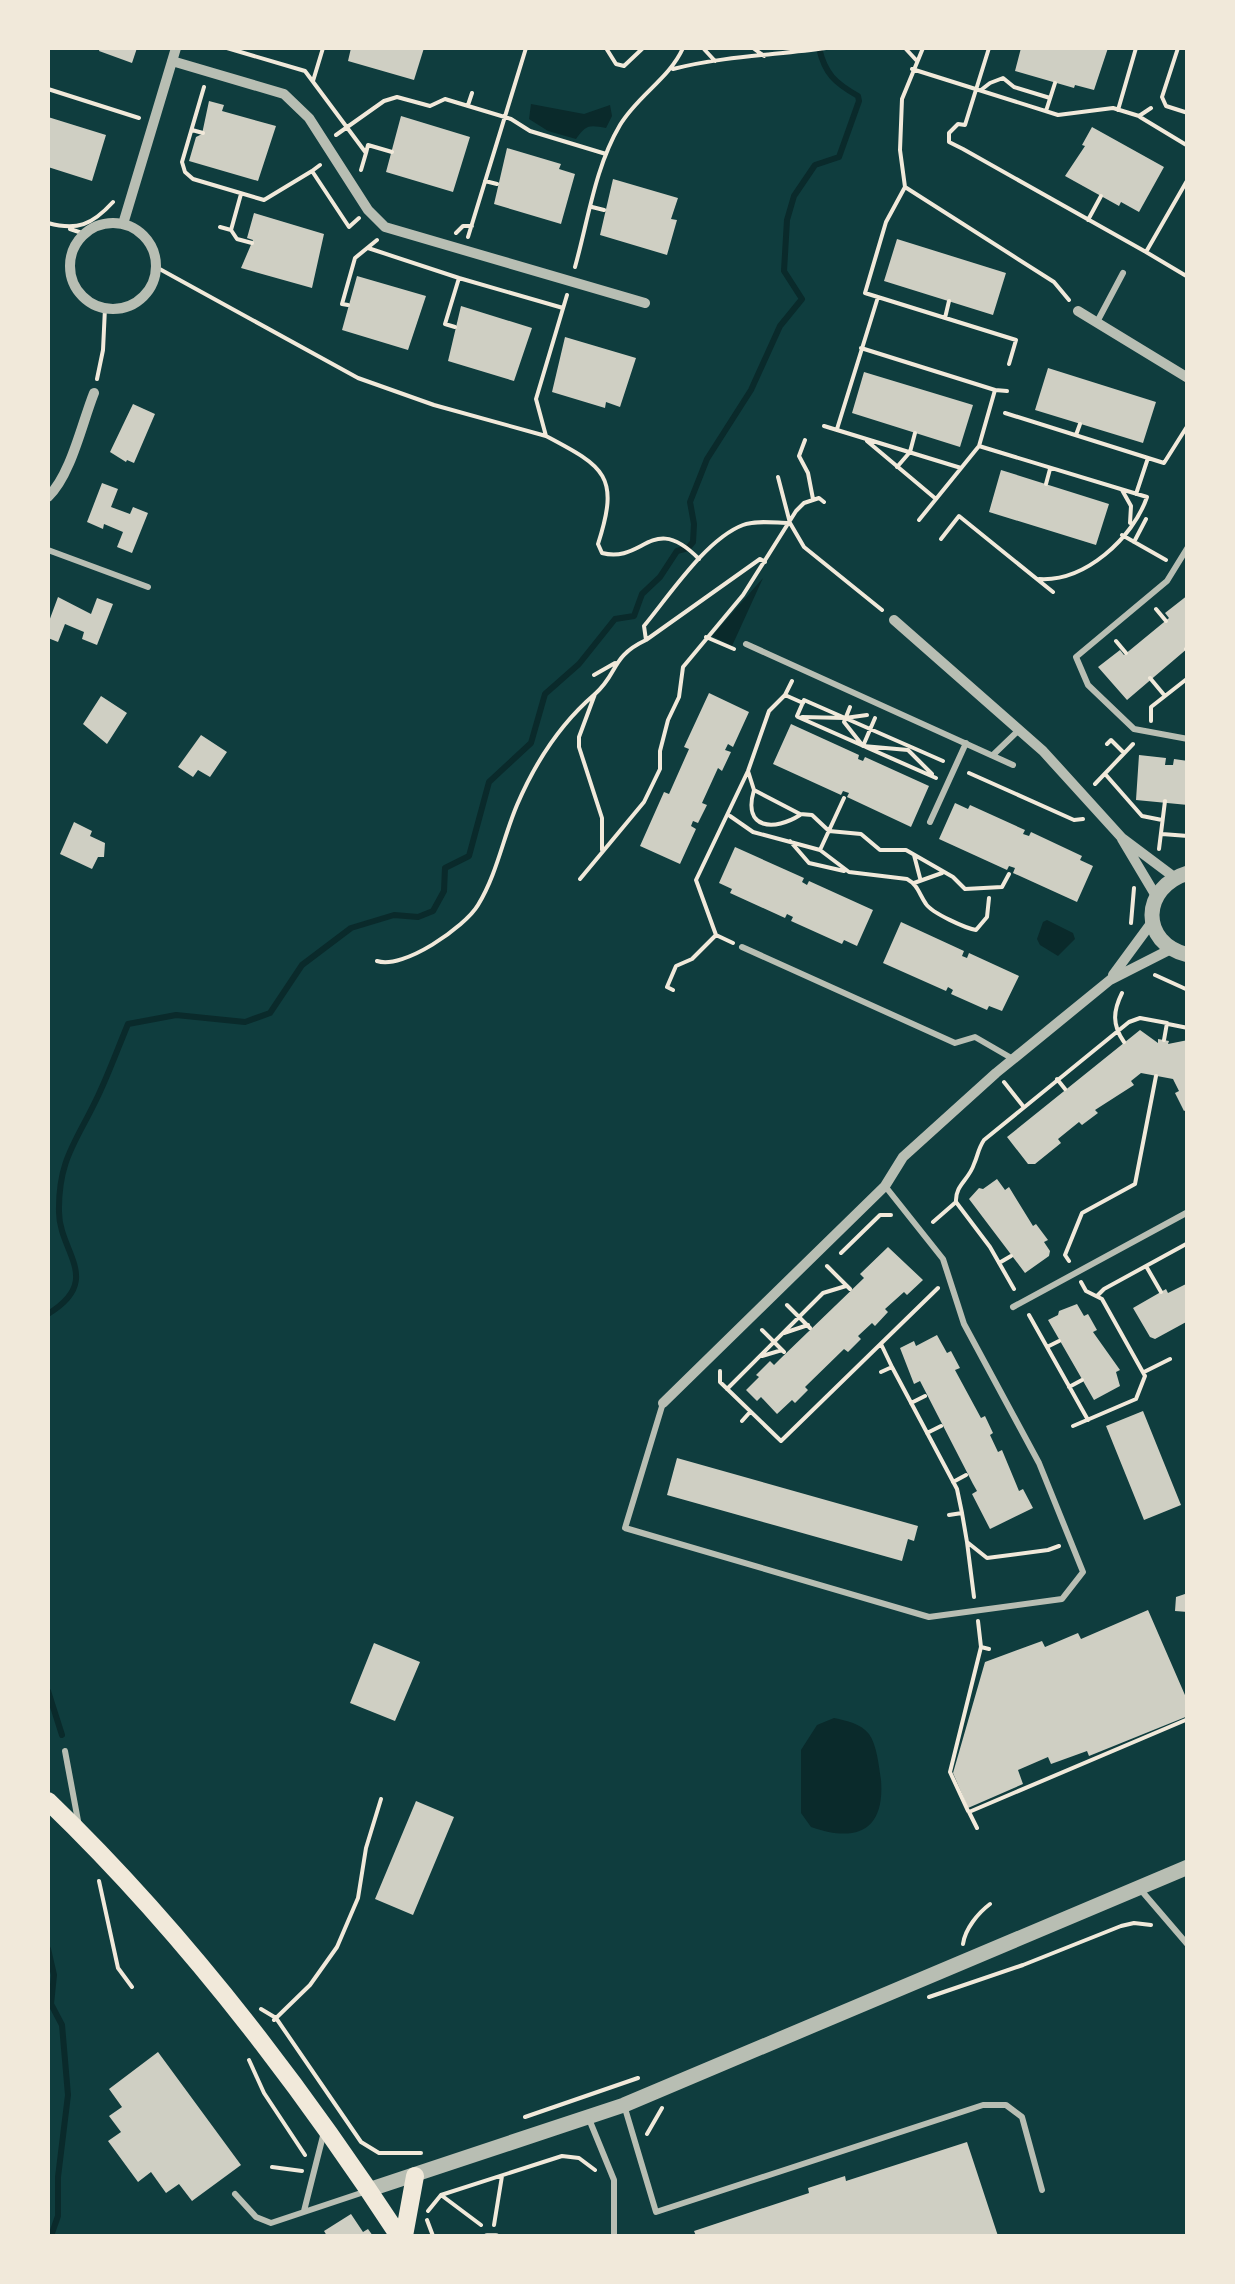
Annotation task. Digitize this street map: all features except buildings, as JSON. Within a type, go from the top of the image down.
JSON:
[{"type":"main road","points":[[48,1801],[164,1920],[254,2034],[401,2236]]},
{"type":"main road","points":[[401,2236],[415,2176]]},
{"type":"street","points":[[123,224],[176,48]]},
{"type":"street","points":[[172,61],[284,94],[308,118],[377,222],[464,252],[646,303]]},
{"type":"street","points":[[109,223],[123,224],[148,240],[156,268],[146,294],[120,308],[105,308],[92,304],[74,284],[71,257],[85,234],[109,223]]},
{"type":"street","points":[[1078,311],[1188,378]]},
{"type":"street","points":[[48,497],[73,452],[94,393]]},
{"type":"street","points":[[663,1403],[886,1186],[903,1157],[996,1073],[1110,980],[1152,922],[1156,896],[1122,838],[1043,751],[894,620]]},
{"type":"street","points":[[1122,838],[1181,875],[1156,896]]},
{"type":"street","points":[[1152,922],[1159,938],[1179,952]]},
{"type":"street","points":[[1110,980],[1179,952]]},
{"type":"street","points":[[368,2190],[624,2105],[1188,1867]]},
{"type":"lane","points":[[1097,322],[1123,273]]},
{"type":"lane","points":[[1188,547],[1167,582],[1076,657],[1088,684],[1127,724],[1143,733],[1188,739]]},
{"type":"lane","points":[[48,550],[148,587]]},
{"type":"lane","points":[[746,644],[1013,765]]},
{"type":"lane","points":[[992,755],[1019,730]]},
{"type":"lane","points":[[930,822],[966,744]]},
{"type":"lane","points":[[742,947],[955,1043],[975,1037],[1012,1060]]},
{"type":"lane","points":[[663,1403],[625,1528],[929,1617],[1062,1599],[1083,1572],[1073,1540],[1038,1463],[964,1324],[944,1259],[886,1186]]},
{"type":"lane","points":[[1013,1308],[1188,1212]]},
{"type":"lane","points":[[66,1751],[80,1832]]},
{"type":"lane","points":[[1139,1888],[1188,1946]]},
{"type":"lane","points":[[624,2105],[656,2212],[982,2104],[1006,2105],[1022,2118],[1042,2190]]},
{"type":"lane","points":[[589,2118],[614,2180],[614,2236]]},
{"type":"lane","points":[[304,2211],[324,2130]]},
{"type":"lane","points":[[235,2194],[256,2217],[271,2224],[368,2190]]},
{"type":"path","points":[[228,48],[305,72],[366,153]]},
{"type":"path","points":[[313,81],[323,48]]},
{"type":"path","points":[[464,252],[526,48]]},
{"type":"path","points":[[606,48],[616,64],[624,66],[642,48]]},
{"type":"path","points":[[546,436],[536,399],[606,154],[633,106],[673,70],[683,48]]},
{"type":"path","points":[[702,48],[715,61]]},
{"type":"path","points":[[739,48],[748,56]]},
{"type":"path","points":[[753,48],[764,56]]},
{"type":"path","points":[[775,48],[776,56]]},
{"type":"path","points":[[673,70],[748,56],[776,56],[803,48],[825,48]]},
{"type":"path","points":[[904,48],[917,61]]},
{"type":"path","points":[[923,48],[902,99],[900,133],[905,187],[886,222],[865,294],[1016,340],[1009,364]]},
{"type":"path","points":[[989,48],[966,125],[958,124],[949,133],[948,142],[1188,277]]},
{"type":"path","points":[[1118,110],[1136,48]]},
{"type":"path","points":[[1178,48],[1162,97],[1166,106],[1188,112]]},
{"type":"path","points":[[912,70],[1058,115],[1118,110],[1139,116],[1188,146]]},
{"type":"path","points":[[979,90],[1003,78],[1014,87],[1050,98]]},
{"type":"path","points":[[196,80],[206,83],[182,162],[192,180],[264,200],[324,163]]},
{"type":"path","points":[[1046,111],[1055,83]]},
{"type":"path","points":[[48,89],[139,118]]},
{"type":"path","points":[[468,106],[472,93]]},
{"type":"path","points":[[324,144],[384,101],[397,97],[430,106],[445,99],[505,117],[530,132],[606,154]]},
{"type":"path","points":[[1139,116],[1151,108]]},
{"type":"path","points":[[192,130],[203,133]]},
{"type":"path","points":[[360,173],[368,144],[392,152]]},
{"type":"path","points":[[312,171],[349,227],[361,217],[371,227]]},
{"type":"path","points":[[1146,252],[1188,179]]},
{"type":"path","points":[[485,181],[497,184]]},
{"type":"path","points":[[905,187],[1054,282],[1078,311]]},
{"type":"path","points":[[231,230],[242,194]]},
{"type":"path","points":[[1088,220],[1101,196]]},
{"type":"path","points":[[70,229],[99,218],[114,202]]},
{"type":"path","points":[[592,207],[604,210]]},
{"type":"path","points":[[48,223],[85,234]]},
{"type":"path","points":[[455,235],[463,226],[472,226]]},
{"type":"path","points":[[220,227],[231,230],[237,239],[252,243]]},
{"type":"path","points":[[348,305],[342,304],[355,258],[380,236],[377,233]]},
{"type":"path","points":[[368,248],[563,308]]},
{"type":"path","points":[[156,268],[358,378],[434,405],[546,436],[597,465],[606,481],[608,503],[598,544],[602,553],[626,553],[656,538],[678,541],[699,559]]},
{"type":"path","points":[[455,327],[445,324],[459,278]]},
{"type":"path","points":[[837,429],[878,298]]},
{"type":"path","points":[[944,318],[949,301]]},
{"type":"path","points":[[94,393],[103,350],[105,308]]},
{"type":"path","points":[[860,348],[1007,392]]},
{"type":"path","points":[[550,352],[560,354]]},
{"type":"path","points":[[918,520],[978,446],[996,390]]},
{"type":"path","points":[[1005,413],[1164,463],[1188,426]]},
{"type":"path","points":[[1076,435],[1080,424]]},
{"type":"path","points":[[824,426],[961,468]]},
{"type":"path","points":[[897,467],[910,452],[916,433]]},
{"type":"path","points":[[862,437],[936,499]]},
{"type":"path","points":[[806,440],[799,456],[808,473],[812,499]]},
{"type":"path","points":[[978,446],[1147,497],[1141,516],[1110,550],[1078,572],[1052,580],[1039,579]]},
{"type":"path","points":[[1136,494],[1148,458]]},
{"type":"path","points":[[1046,484],[1051,468]]},
{"type":"path","points":[[778,477],[790,523],[804,547],[894,620]]},
{"type":"path","points":[[1122,490],[1131,506],[1130,526]]},
{"type":"path","points":[[580,879],[644,802],[660,769],[660,751],[679,697],[683,667],[744,595],[796,512],[812,499],[824,502]]},
{"type":"path","points":[[941,539],[960,516],[1053,592]]},
{"type":"path","points":[[1134,542],[1146,519]]},
{"type":"path","points":[[646,640],[644,626],[699,559],[725,535],[745,524],[790,523]]},
{"type":"path","points":[[1122,535],[1177,566]]},
{"type":"path","points":[[594,675],[760,558],[766,562]]},
{"type":"path","points":[[706,637],[742,653],[746,644]]},
{"type":"path","points":[[602,850],[602,818],[579,738],[595,694],[615,662]]},
{"type":"path","points":[[673,990],[667,986],[676,966],[692,959],[716,935],[696,880],[748,771],[769,711],[785,696],[798,668]]},
{"type":"path","points":[[1150,678],[1165,696]]},
{"type":"path","points":[[1096,784],[1150,724],[1151,707],[1188,678]]},
{"type":"path","points":[[377,962],[387,965],[419,955],[477,908],[517,805],[552,741],[584,701],[595,694]]},
{"type":"path","points":[[785,696],[803,703]]},
{"type":"path","points":[[797,716],[804,700],[943,762],[949,748],[974,760],[968,773],[1074,820],[1086,818]]},
{"type":"path","points":[[797,716],[845,718],[877,714],[863,746]]},
{"type":"path","points":[[797,716],[863,746],[936,778],[909,748],[863,746],[844,722],[845,718]]},
{"type":"path","points":[[1107,744],[1111,740],[1124,753]]},
{"type":"path","points":[[748,771],[754,790],[751,816],[757,821],[784,824],[800,814]]},
{"type":"path","points":[[1105,774],[1142,816],[1162,820]]},
{"type":"path","points":[[754,790],[800,814],[812,815],[829,831],[861,834],[880,850],[906,850],[944,871],[965,889],[1002,887],[1010,874]]},
{"type":"path","points":[[820,850],[844,798]]},
{"type":"path","points":[[1158,850],[1165,801]]},
{"type":"path","points":[[728,815],[754,832],[820,850],[848,872]]},
{"type":"path","points":[[1160,834],[1188,836]]},
{"type":"path","points":[[790,841],[809,863],[860,876],[885,875],[914,883],[931,910],[968,928],[976,930],[987,917],[989,898]]},
{"type":"path","points":[[914,854],[920,878]]},
{"type":"path","points":[[914,883],[944,871]]},
{"type":"path","points":[[1127,874],[1134,889],[1130,926]]},
{"type":"path","points":[[1150,971],[1188,990]]},
{"type":"path","points":[[1120,998],[1114,1014],[1117,1032],[1124,1042]]},
{"type":"path","points":[[1088,1420],[999,1263],[956,1202],[956,1191],[974,1165],[978,1148],[1023,1106],[1117,1032],[1140,1018],[1188,1028]]},
{"type":"path","points":[[1164,1040],[1167,1024]]},
{"type":"path","points":[[1093,1051],[1100,1060]]},
{"type":"path","points":[[996,1073],[1023,1106]]},
{"type":"path","points":[[1073,1426],[1136,1399],[1146,1376],[1102,1299],[1086,1291],[1065,1254],[1082,1213],[1135,1184],[1156,1076]]},
{"type":"path","points":[[1057,1079],[1065,1089]]},
{"type":"path","points":[[922,1232],[956,1202]]},
{"type":"path","points":[[946,1210],[953,1218]]},
{"type":"path","points":[[840,1254],[880,1215],[894,1215]]},
{"type":"path","points":[[976,1227],[984,1220]]},
{"type":"path","points":[[1096,1296],[1187,1246]]},
{"type":"path","points":[[999,1263],[1011,1256]]},
{"type":"path","points":[[727,1389],[823,1293],[848,1288],[828,1266]]},
{"type":"path","points":[[1146,1266],[1161,1292]]},
{"type":"path","points":[[730,1361],[719,1372],[720,1382],[782,1441],[927,1299]]},
{"type":"path","points":[[783,1333],[809,1326],[788,1305]]},
{"type":"path","points":[[751,1340],[762,1330],[783,1351],[760,1357]]},
{"type":"path","points":[[1047,1347],[1059,1341]]},
{"type":"path","points":[[880,1344],[953,1482],[962,1513],[982,1647],[950,1772],[977,1828]]},
{"type":"path","points":[[1144,1372],[1170,1358]]},
{"type":"path","points":[[881,1372],[892,1367]]},
{"type":"path","points":[[1070,1387],[1082,1380]]},
{"type":"path","points":[[911,1403],[925,1396]]},
{"type":"path","points":[[742,1421],[750,1412]]},
{"type":"path","points":[[927,1433],[940,1426]]},
{"type":"path","points":[[953,1482],[966,1475]]},
{"type":"path","points":[[949,1515],[962,1513]]},
{"type":"path","points":[[966,1542],[994,1559],[1048,1550],[1073,1540]]},
{"type":"path","points":[[982,1647],[988,1649]]},
{"type":"path","points":[[969,1812],[1188,1719]]},
{"type":"path","points":[[254,2034],[310,1985],[337,1947],[358,1898],[366,1848],[381,1799]]},
{"type":"path","points":[[110,1889],[98,1877],[118,1968],[132,1988]]},
{"type":"path","points":[[964,1944],[980,1912],[990,1904]]},
{"type":"path","points":[[915,2002],[1024,1966],[1121,1926],[1145,1922],[1156,1926]]},
{"type":"path","points":[[254,2005],[276,2018],[362,2142],[379,2153],[422,2153]]},
{"type":"path","points":[[248,2058],[264,2092],[306,2158],[303,2172],[272,2167]]},
{"type":"path","points":[[510,2122],[650,2074]]},
{"type":"path","points":[[638,2149],[665,2105]]},
{"type":"path","points":[[434,2236],[426,2215],[441,2195],[502,2174],[562,2156],[588,2163],[602,2182]]},
{"type":"path","points":[[441,2195],[492,2236],[502,2174]]},
{"type":"water","points":[[531,104],[584,114],[610,105],[612,116],[606,128],[589,127],[576,139],[548,131],[529,119]]},
{"type":"water","points":[[763,578],[732,646],[712,636]]},
{"type":"water","points":[[1047,920],[1073,933],[1075,939],[1058,956],[1037,939]]},
{"type":"water","points":[[834,1718],[853,1723],[869,1734],[881,1780],[878,1811],[872,1822],[854,1833],[811,1827],[801,1813],[801,1750],[817,1725]]},
{"type":"waterway","points":[[48,1314],[65,1301],[76,1277],[59,1212],[65,1164],[128,1024],[176,1015],[245,1022],[270,1013],[302,965],[351,928],[394,915],[418,917],[433,911],[444,891],[445,868],[469,856],[489,782],[531,743],[545,694],[579,664],[615,619],[634,616],[642,594],[660,577],[677,551],[693,542],[690,502],[707,459],[751,390],[780,326],[802,299],[784,271],[787,220],[794,196],[815,165],[839,157],[859,101],[858,96],[832,77],[819,48]]},
{"type":"waterway","points":[[48,1691],[62,1735]]},
{"type":"waterway","points":[[48,1949],[54,1975],[51,2004],[62,2025],[68,2095],[58,2177],[58,2216],[51,2236]]}]
